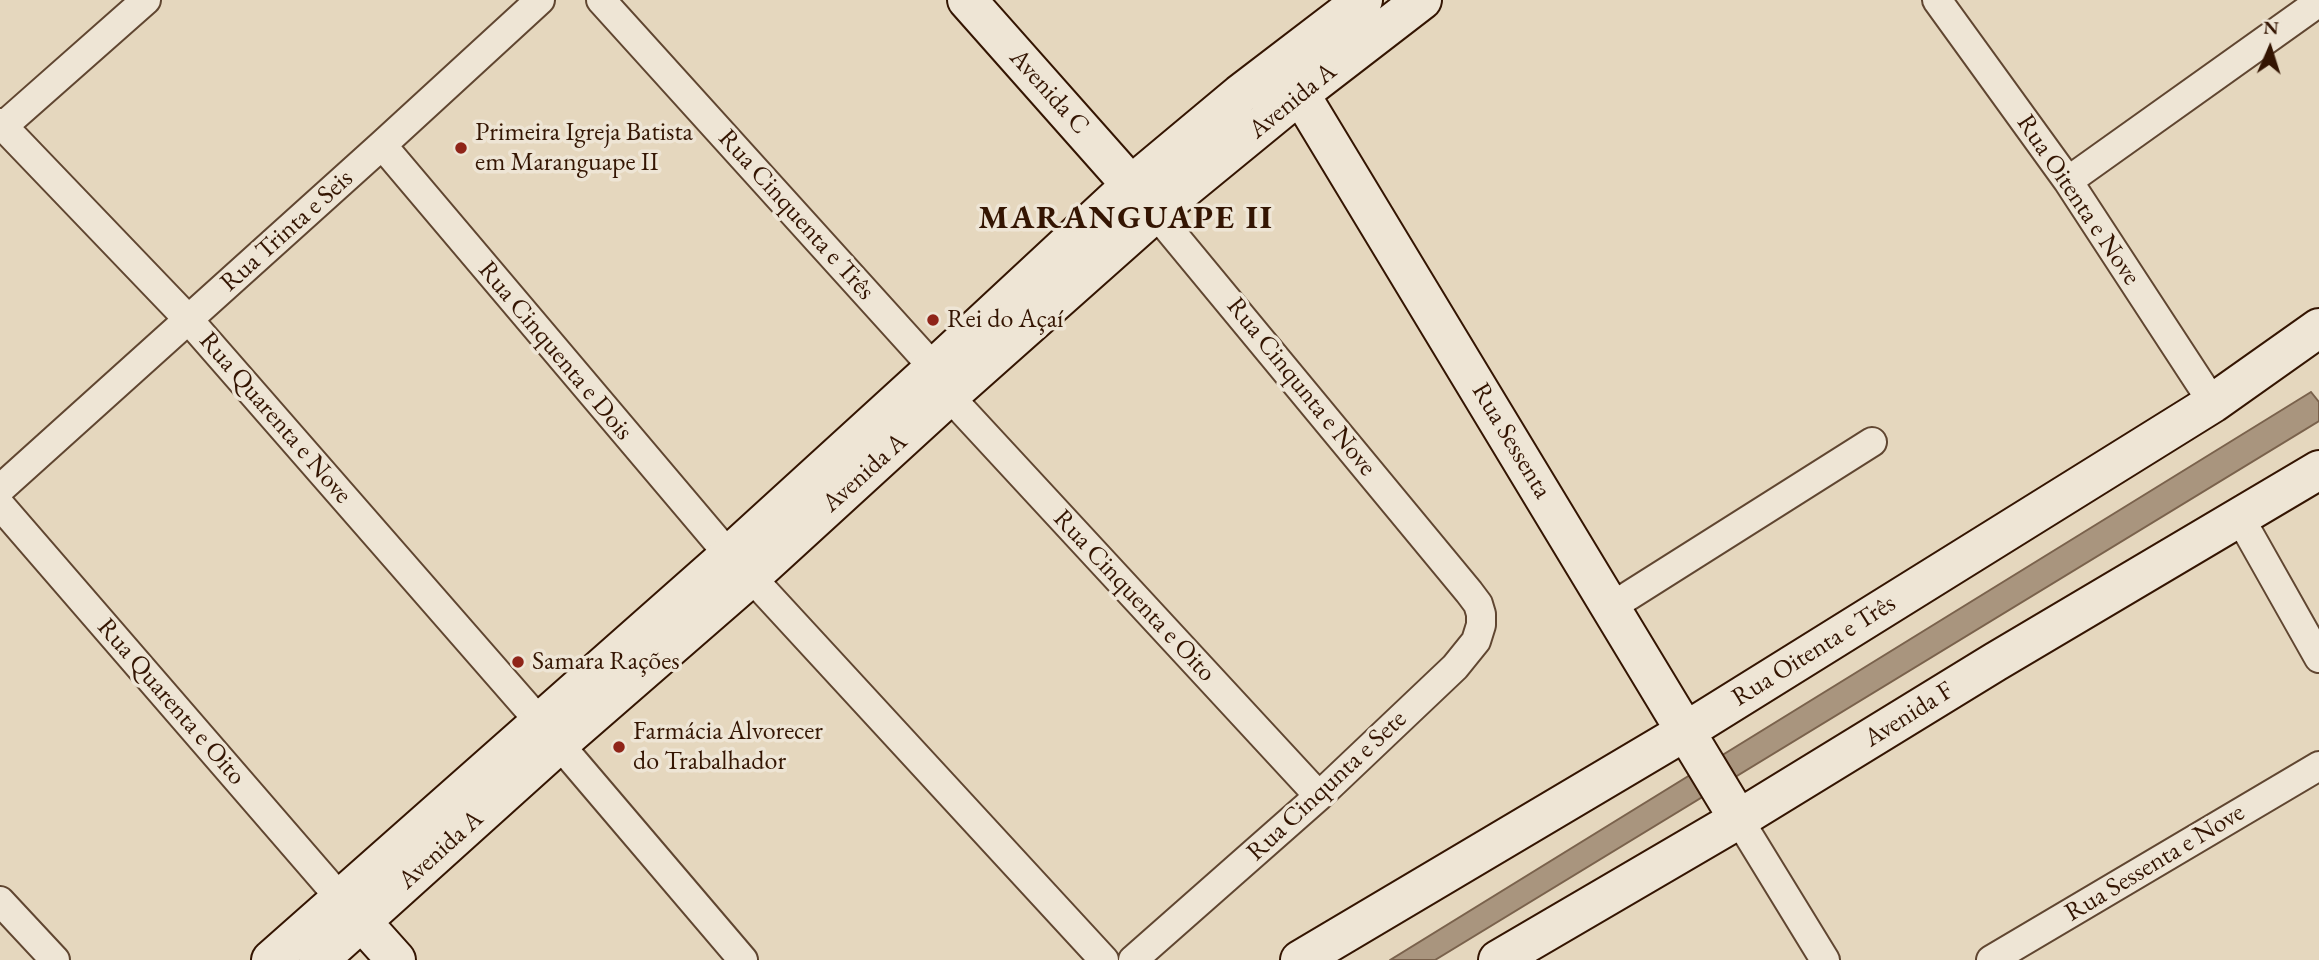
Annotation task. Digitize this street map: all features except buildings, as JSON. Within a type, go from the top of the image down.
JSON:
[{"type":"street","points":[[1,126],[146,0]]},
{"type":"street","name":"Rua Trinta e Seis","points":[[0,489],[540,0]]},
{"type":"street","name":"Rua Cinquenta e Três","points":[[601,0],[942,382]]},
{"type":"street","name":"Avenida C","points":[[967,0],[1144,198]]},
{"type":"street","name":"Avenida A","points":[[271,960],[351,910],[740,566],[1144,198],[1288,80],[1363,0]]},
{"type":"street","name":"Avenida A","points":[[1288,80],[1422,0]]},
{"type":"street","name":"Rua Oitenta e Nove","points":[[1937,0],[2068,181],[2213,403]]},
{"type":"street","points":[[2068,181],[2319,2]]},
{"type":"street","name":"Rua Sessenta","points":[[1288,80],[1736,814]]},
{"type":"street","name":"Rua Quarenta e Nove","points":[[1,126],[188,319],[743,960]]},
{"type":"street","name":"Rua Cinquenta e Dois","points":[[382,145],[740,566]]},
{"type":"street","name":"Rua Cinqunta e Nove","points":[[1144,198],[1469,592]]},
{"type":"street","name":"Rua Oitenta e Três","points":[[1300,960],[1691,739],[2213,403],[2319,328]]},
{"type":"street","name":"Rua Cinquenta e Oito","points":[[942,382],[1319,796]]},
{"type":"street","points":[[1611,607],[1872,442]]},
{"type":"street","name":"Avenida F","points":[[1498,960],[1736,814],[2319,470]]},
{"type":"street","name":"Rua Quarenta e Oito","points":[[0,505],[351,910]]},
{"type":"street","points":[[2240,518],[2319,658]]},
{"type":"street","points":[[740,566],[1104,960]]},
{"type":"street","name":"Rua Cinqunta e Sete","points":[[1133,960],[1319,796],[1455,667],[1476,641],[1481,625],[1478,604],[1469,592]]},
{"type":"street","name":"Rua Sessenta e Nove","points":[[1991,960],[2319,766]]},
{"type":"street","points":[[1736,814],[1825,960]]},
{"type":"street","points":[[0,901],[55,960]]},
{"type":"street","points":[[351,910],[396,960]]},
{"type":"street","name":"Avenida A","points":[[319,960],[351,910]]},
{"type":"shaded area","points":[[2311,392],[2319,402],[2319,421],[1435,960],[1390,960]]},
{"type":"place","name":"Primeira Igreja Batista em Maranguape II","points":[[461,148]]},
{"type":"place","name":"Rei do Açaí","points":[[933,320]]},
{"type":"place","name":"Samara Rações","points":[[518,662]]},
{"type":"place","name":"Farmácia Alvorecer do Trabalhador","points":[[619,747]]},
{"type":"district","name":"MARANGUAPE II","points":[[1126,219]]}]
